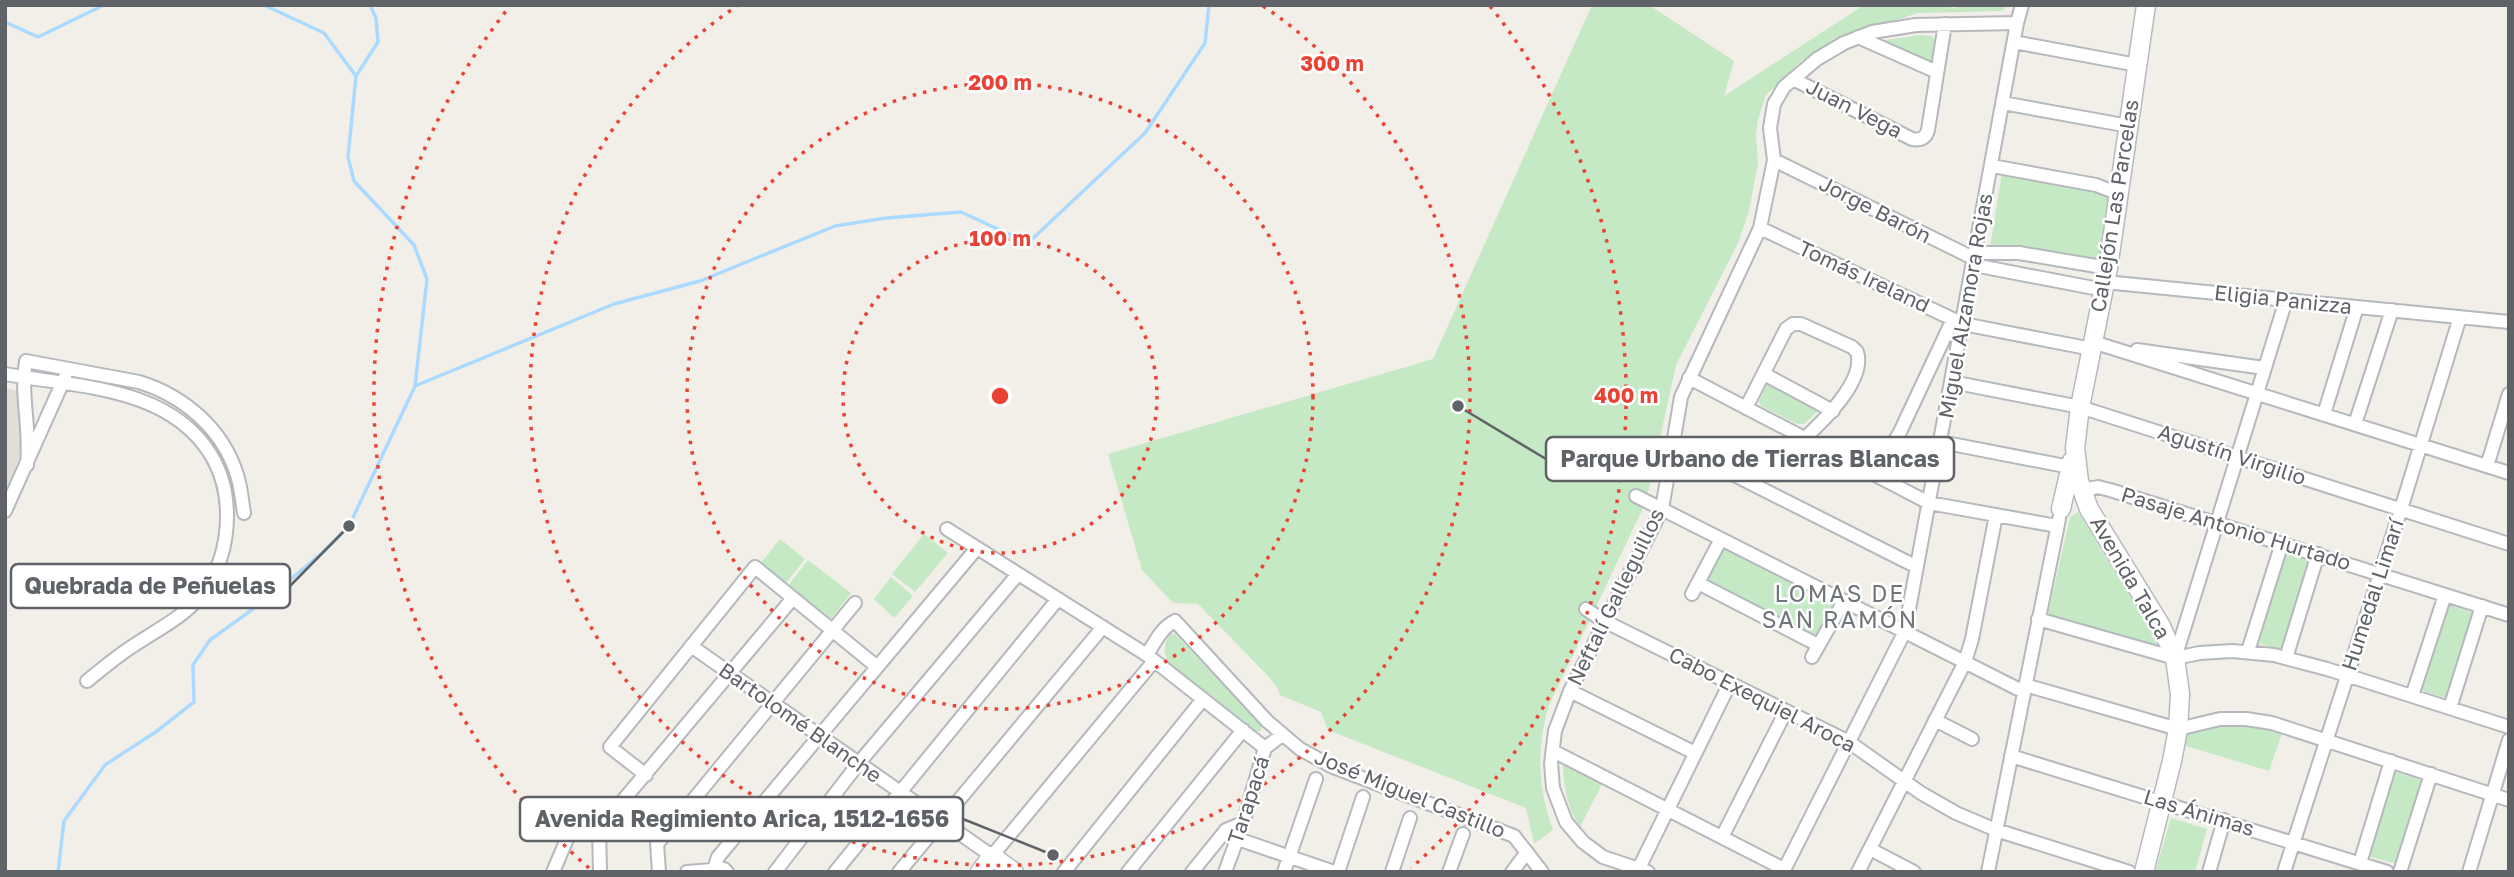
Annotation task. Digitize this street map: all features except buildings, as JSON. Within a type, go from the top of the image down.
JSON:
[{"type":"main road","name":"Callejón Las Parcelas","points":[[2080,407],[2106,280],[2146,5]]},
{"type":"main road","name":"Avenida Talca","points":[[2080,407],[2073,461],[2083,494],[2098,526],[2161,626],[2175,658],[2180,694],[2178,729],[2144,872]]},
{"type":"main road","points":[[2059,518],[2073,461]]},
{"type":"main road","points":[[2059,518],[2070,496],[2083,494]]},
{"type":"main road","points":[[980,872],[992,856]]},
{"type":"main road","name":"Bartolomé Blanche","points":[[992,856],[1014,872]]},
{"type":"street","name":"Miguel Alzamora Rojas","points":[[1783,870],[1905,631],[1952,382],[1958,321],[1975,259],[2022,5]]},
{"type":"street","name":"Juan Vega","points":[[1793,79],[1918,140],[1927,133],[1945,23]]},
{"type":"street","name":"Neftalí Galleguillos","points":[[1644,870],[1603,856],[1574,833],[1560,811],[1553,788],[1555,731],[1570,691],[1662,509],[1681,397],[1760,228],[1774,160],[1770,128],[1778,95],[1793,79],[1824,55],[1858,37],[1901,26],[2017,23]]},
{"type":"street","points":[[1858,37],[1937,72]]},
{"type":"street","points":[[2014,42],[2137,65]]},
{"type":"street","points":[[2003,103],[2129,126]]},
{"type":"street","name":"Jorge Barón","points":[[1774,160],[1975,259],[2106,280]]},
{"type":"street","points":[[1992,166],[2096,185],[2119,194]]},
{"type":"street","name":"Tomás Ireland","points":[[1760,228],[1958,321],[2119,350]]},
{"type":"street","name":"Jorge Barón","points":[[1975,259],[2019,253],[2106,280]]},
{"type":"street","name":"Eligia Panizza","points":[[2106,280],[2509,322]]},
{"type":"street","points":[[2175,658],[2286,300]]},
{"type":"street","points":[[2323,414],[2357,307]]},
{"type":"street","points":[[2355,424],[2392,310]]},
{"type":"street","name":"Humedal Limarí","points":[[2284,872],[2460,317]]},
{"type":"street","points":[[1861,467],[1886,448],[1900,432],[1958,321]]},
{"type":"street","points":[[1746,408],[1786,329],[1793,324],[1801,324],[1852,347],[1857,352],[1859,367],[1833,411],[1805,438]]},
{"type":"street","points":[[2119,350],[2129,348],[2264,368]]},
{"type":"street","points":[[2119,350],[2509,473]]},
{"type":"street","points":[[27,465],[23,378],[26,360],[139,382],[164,391],[187,405],[211,428],[232,460],[244,513]]},
{"type":"street","points":[[6,509],[64,384],[67,368]]},
{"type":"street","points":[[5,374],[120,394],[157,406],[185,425],[198,438],[215,462],[226,495],[224,549],[207,587],[182,613],[87,681]]},
{"type":"street","points":[[1764,374],[1833,411]]},
{"type":"street","points":[[1689,378],[1929,503],[1996,515],[2059,518],[1988,872]]},
{"type":"street","name":"Agustín Virgilio","points":[[1952,382],[2080,407],[2509,544]]},
{"type":"street","points":[[157,406],[164,391]]},
{"type":"street","points":[[2487,466],[2509,394]]},
{"type":"street","points":[[1941,442],[2073,461]]},
{"type":"street","points":[[1673,444],[1917,567]]},
{"type":"street","name":"Pasaje Antonio Hurtado","points":[[2083,494],[2098,487],[2509,615]]},
{"type":"street","points":[[226,495],[240,492]]},
{"type":"street","points":[[1636,496],[1965,662],[2024,688],[2178,729],[2206,721],[2246,719],[2272,723],[2509,800]]},
{"type":"street","points":[[1858,872],[1965,662],[1972,639],[1996,515]]},
{"type":"street","points":[[947,528],[1151,658],[1265,748]]},
{"type":"street","points":[[1721,539],[1695,588],[1818,645]]},
{"type":"street","points":[[2248,651],[2282,543]]},
{"type":"street","points":[[713,871],[718,857],[978,548]]},
{"type":"street","points":[[2286,658],[2318,554]]},
{"type":"street","points":[[646,775],[610,747],[755,567],[876,666]]},
{"type":"street","points":[[775,872],[858,764],[1018,574]]},
{"type":"street","points":[[2412,696],[2445,594]]},
{"type":"street","points":[[600,872],[599,829],[793,598]]},
{"type":"street","points":[[835,872],[1058,599]]},
{"type":"street","points":[[1812,657],[1844,601]]},
{"type":"street","points":[[659,872],[657,844],[774,705],[855,603]]},
{"type":"street","points":[[2449,708],[2482,607]]},
{"type":"street","name":"Cabo Exequiel Aroca","points":[[1586,609],[1604,621],[1849,742],[1905,782],[1956,813],[1996,830],[2129,872]]},
{"type":"street","points":[[2038,619],[2175,658],[2216,651],[2248,651],[2286,658],[2509,727]]},
{"type":"street","name":"José Miguel Castillo","points":[[1151,658],[1159,636],[1175,621],[1282,735],[1321,762],[1514,836],[1542,872]]},
{"type":"street","points":[[899,872],[1103,627]]},
{"type":"street","name":"Bartolomé Blanche","points":[[691,646],[992,856]]},
{"type":"street","points":[[992,856],[1151,658]]},
{"type":"street","points":[[1644,870],[1668,810],[1730,683]]},
{"type":"street","points":[[1570,691],[1695,753]]},
{"type":"street","points":[[1064,872],[1203,699]]},
{"type":"street","points":[[1721,837],[1786,711]]},
{"type":"street","points":[[1935,720],[1972,739]]},
{"type":"street","points":[[1128,872],[1243,730]]},
{"type":"street","name":"Tarapacá","points":[[1225,872],[1238,839],[1265,748],[1282,735]]},
{"type":"street","points":[[2469,872],[2509,740]]},
{"type":"street","points":[[1553,751],[1783,870]]},
{"type":"street","name":"Las Ánimas","points":[[2011,756],[2387,872]]},
{"type":"street","points":[[2360,863],[2391,761]]},
{"type":"street","points":[[2400,872],[2431,774]]},
{"type":"street","points":[[1284,872],[1316,779]]},
{"type":"street","points":[[1238,839],[1336,872],[1363,797]]},
{"type":"street","points":[[1392,872],[1410,818]]},
{"type":"street","points":[[2209,872],[2224,820]]},
{"type":"street","points":[[1192,872],[1226,830],[1243,823]]},
{"type":"street","points":[[553,872],[570,832]]},
{"type":"street","points":[[1449,872],[1463,834]]},
{"type":"street","points":[[1870,849],[1913,872]]},
{"type":"street","points":[[1512,872],[1527,852]]},
{"type":"street","points":[[687,872],[724,869],[727,872]]},
{"type":"shaded area","points":[[5,388],[17,391],[22,453],[5,490]]},
{"type":"green space","points":[[1592,5],[1649,5],[1734,61],[1724,96],[1864,5],[1947,5],[1955,9],[1960,5],[2009,5],[2002,11],[1917,13],[1858,31],[1835,40],[1801,61],[1766,95],[1758,119],[1758,163],[1749,211],[1738,243],[1676,365],[1646,502],[1549,705],[1542,737],[1540,768],[1544,799],[1553,830],[1534,844],[1526,808],[1328,730],[1321,712],[1280,695],[1268,676],[1198,604],[1173,603],[1142,570],[1108,454],[1433,359]]},
{"type":"green space","points":[[1919,35],[1932,36],[1935,40],[1934,64],[1881,41]]},
{"type":"green space","points":[[2002,172],[2087,186],[2111,201],[2103,262],[2016,246],[1990,248]]},
{"type":"green space","points":[[1769,381],[1820,409],[1804,424],[1797,424],[1761,406],[1759,401]]},
{"type":"green space","points":[[2078,512],[2164,651],[2048,614],[2070,517]]},
{"type":"green space","points":[[924,534],[948,553],[915,592],[892,574]]},
{"type":"green space","points":[[780,539],[805,559],[786,583],[761,563]]},
{"type":"green space","points":[[1724,547],[1834,605],[1816,639],[1706,582]]},
{"type":"green space","points":[[2286,551],[2310,558],[2281,649],[2259,644]]},
{"type":"green space","points":[[808,560],[851,593],[830,620],[788,586]]},
{"type":"green space","points":[[891,577],[913,596],[894,618],[874,599]]},
{"type":"green space","points":[[2447,604],[2473,613],[2446,698],[2420,690]]},
{"type":"green space","points":[[1170,634],[1175,634],[1262,726],[1261,731],[1256,731],[1174,669],[1165,652],[1165,643]]},
{"type":"green space","points":[[2219,725],[2282,733],[2269,771],[2183,745],[2190,729]]},
{"type":"green space","points":[[1563,762],[1603,782],[1580,827],[1567,796]]},
{"type":"green space","points":[[2392,771],[2421,780],[2397,864],[2367,856]]},
{"type":"green space","points":[[2171,818],[2207,829],[2195,872],[2155,872]]},
{"type":"waterway","points":[[5,22],[38,37],[104,5]]},
{"type":"waterway","points":[[264,5],[324,33],[356,76]]},
{"type":"waterway","points":[[58,872],[64,821],[105,765],[157,731],[194,702],[193,665],[210,640],[267,599],[322,553],[349,526],[415,386],[427,279],[414,245],[354,181],[348,157],[356,76],[378,42],[376,18],[370,5]]},
{"type":"waterway","points":[[415,386],[614,304],[700,281],[835,226],[886,218],[961,212],[1028,243],[1145,133],[1205,43],[1209,5]]},
{"type":"place","name":"Parque Urbano de Tierras Blancas","points":[[1458,406]]},
{"type":"place","name":"Quebrada de Peñuelas","points":[[349,526]]},
{"type":"place","name":"Avenida Regimiento Arica, 1512-1656","points":[[1053,855]]},
{"type":"district","name":"LOMAS DE SAN RAMÓN","points":[[1840,607]]}]
